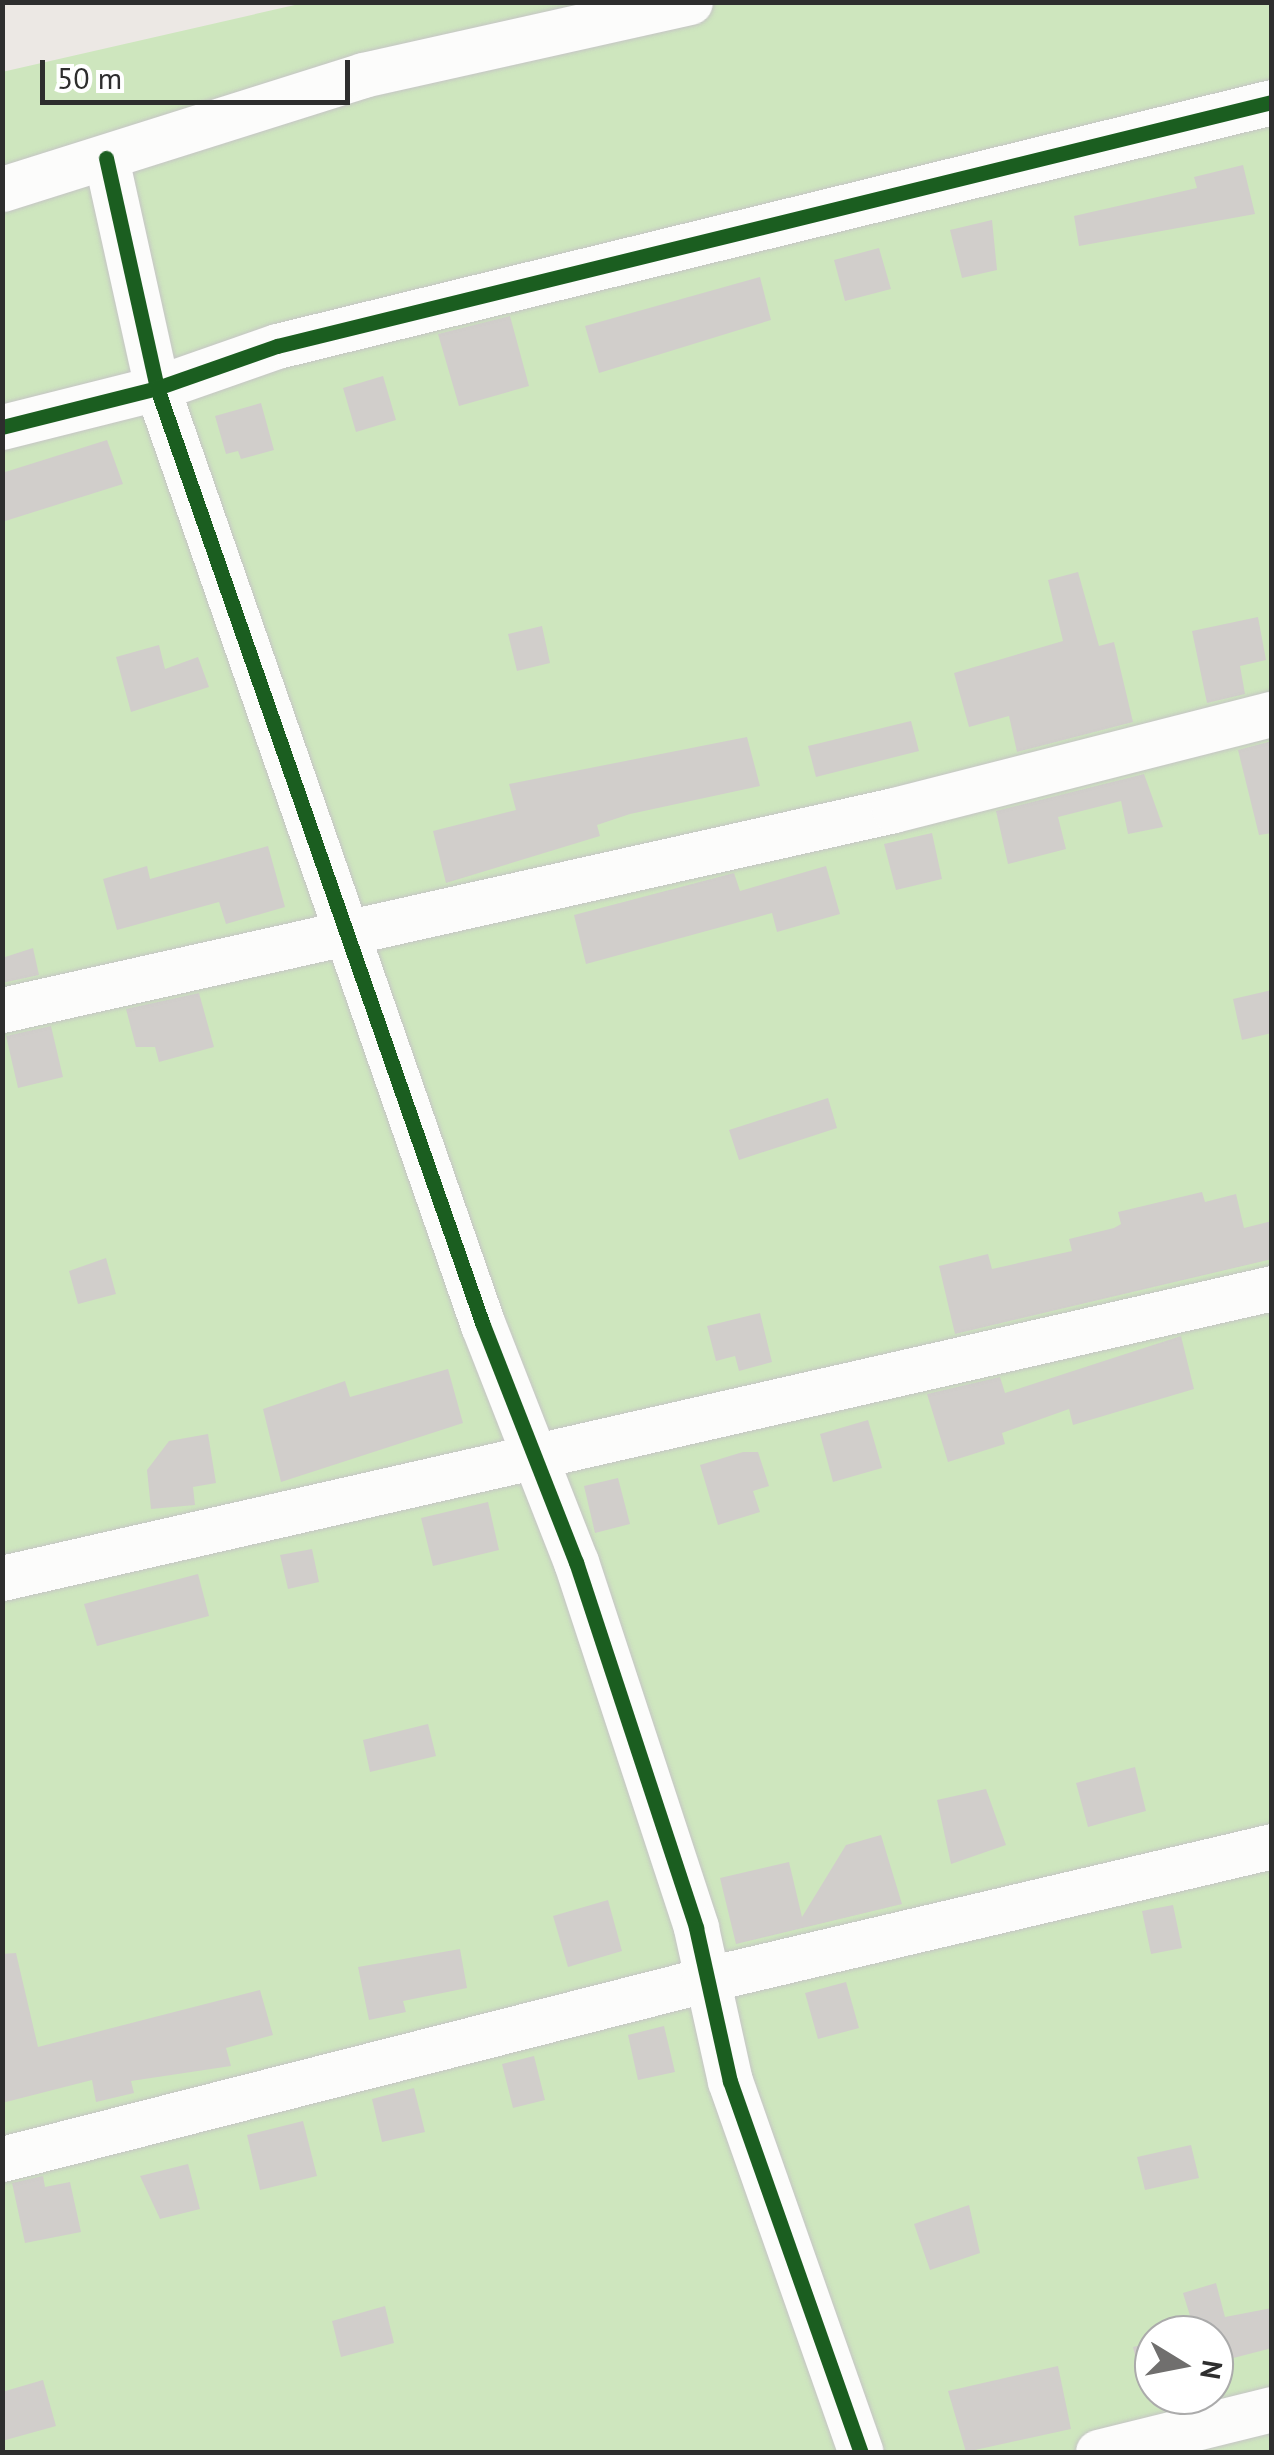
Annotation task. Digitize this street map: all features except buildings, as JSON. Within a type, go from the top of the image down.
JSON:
[{"type":"street","points":[[2,189],[363,75],[690,2]]},
{"type":"street","points":[[2,427],[157,388],[335,331],[1272,102]]},
{"type":"street","points":[[106,158],[157,388],[344,928],[531,1451],[576,1562],[678,1873],[730,2082],[861,2452]]},
{"type":"street","points":[[2,1010],[198,972],[344,928],[894,810],[1272,714]]},
{"type":"street","points":[[2,1578],[531,1451],[1272,1288]]},
{"type":"street","points":[[2,2159],[704,1980],[1272,1846]]},
{"type":"street","points":[[1098,2452],[1272,2409]]},
{"type":"green space","points":[[308,2],[1271,3],[1271,2452],[3,2452],[2,72]]},
{"type":"cycle path","points":[[2,427],[157,388],[277,346],[1272,102]]},
{"type":"cycle path","points":[[106,158],[157,388],[483,1325],[576,1562],[696,1928],[730,2081],[861,2452]]}]
